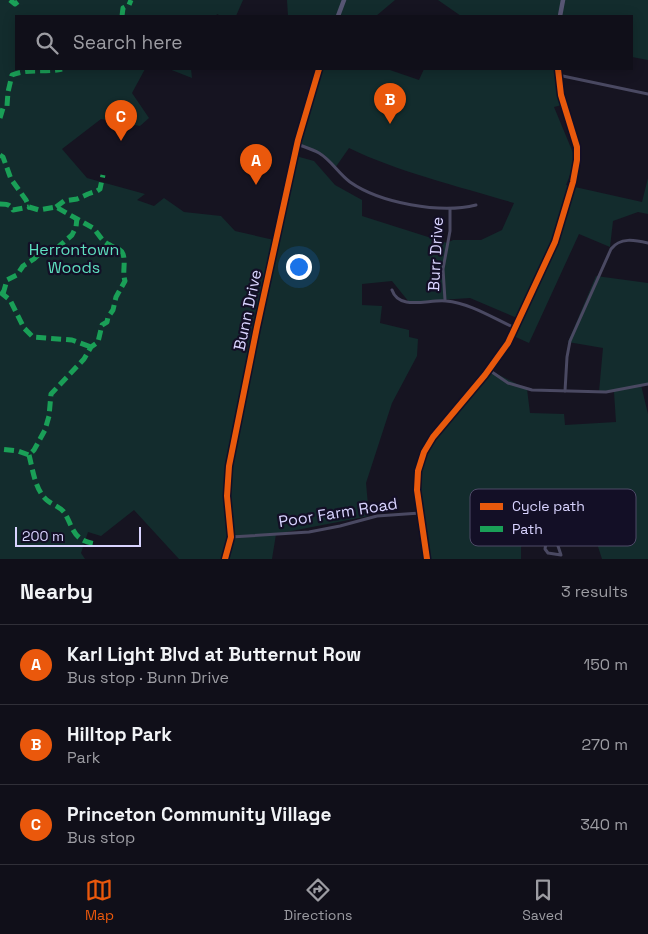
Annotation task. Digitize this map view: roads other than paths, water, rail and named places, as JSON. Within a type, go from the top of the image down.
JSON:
[{"type":"street","points":[[338,15],[344,0]]},
{"type":"street","points":[[560,15],[563,0]]},
{"type":"street","name":"Bunn Drive","points":[[225,559],[231,537],[227,496],[229,466],[297,144],[319,70]]},
{"type":"street","points":[[427,559],[417,479],[424,452],[433,437],[489,370],[516,329],[555,242],[578,160],[578,147],[561,95],[558,70]]},
{"type":"street","points":[[558,75],[648,94]]},
{"type":"street","points":[[297,144],[318,152],[342,175],[368,192],[410,204],[450,209],[476,205]]},
{"type":"street","name":"Burr Drive","points":[[444,300],[443,269],[449,236],[450,209]]},
{"type":"street","points":[[565,391],[566,357],[570,341],[611,249],[617,243],[627,240],[648,244]]},
{"type":"street","points":[[392,290],[396,298],[402,301],[444,300],[465,305],[516,329]]},
{"type":"street","points":[[489,370],[502,380],[522,388],[606,392],[648,384]]},
{"type":"street","name":"Poor Farm Road","points":[[231,537],[309,532],[377,516],[420,513]]},
{"type":"street","points":[[546,546],[545,549],[548,553],[561,557]]},
{"type":"place","name":"Hilltop Park","points":[[390,124]]},
{"type":"place","name":"Princeton Community Village","points":[[121,141]]},
{"type":"place","name":"Karl Light Blvd at Butternut Row","points":[[256,185]]},
{"type":"park label","name":"Herrontown Woods","points":[[74,258]]}]
